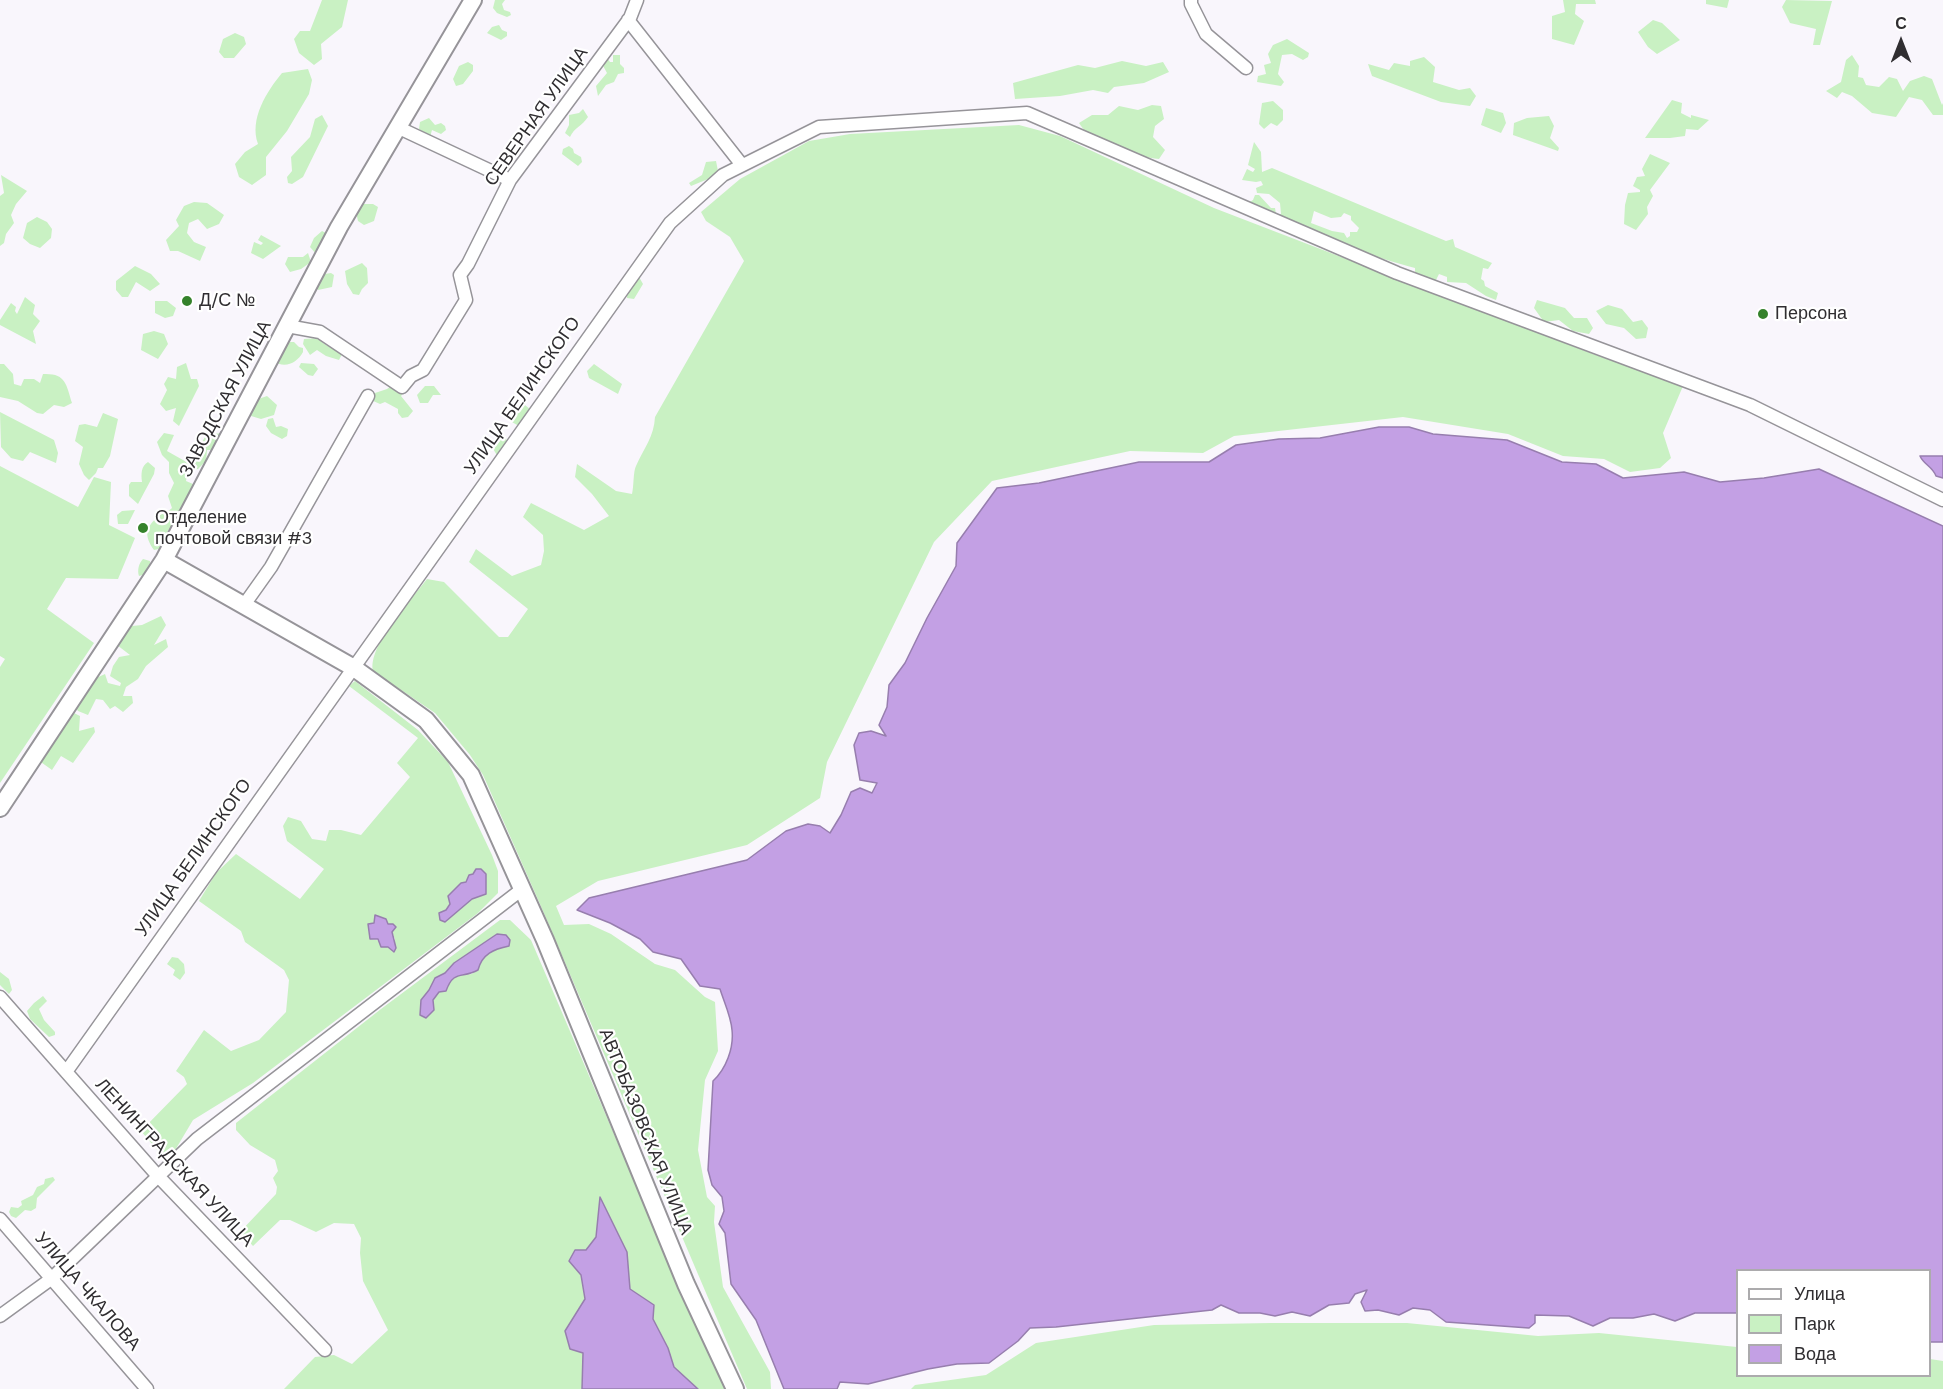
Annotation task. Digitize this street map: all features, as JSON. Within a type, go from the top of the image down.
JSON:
[{"type":"street","name":"ЗАВОДСКАЯ УЛИЦА","points":[[0,808],[164,560],[339,227],[473,0]]},
{"type":"street","name":"СЕВЕРНАЯ УЛИЦА","points":[[287,326],[320,332],[402,387],[411,376],[423,370],[466,300],[460,275],[468,264],[510,180],[628,20],[637,0]]},
{"type":"street","points":[[1191,0],[1206,34],[1246,68]]},
{"type":"street","points":[[628,20],[742,165]]},
{"type":"street","name":"УЛИЦА БЕЛИНСКОГО","points":[[66,1072],[670,223],[723,175],[819,127],[1027,113],[1397,273],[1750,405],[1943,500]]},
{"type":"street","points":[[397,127],[510,180]]},
{"type":"street","points":[[244,605],[271,567],[368,396]]},
{"type":"street","points":[[0,1316],[51,1279],[197,1138],[521,890],[471,775],[426,720],[354,668],[164,560]]},
{"type":"street","name":"АВТОБАЗОВСКАЯ УЛИЦА","points":[[521,890],[550,951],[686,1284],[735,1389]]},
{"type":"street","name":"ЛЕНИНГРАДСКАЯ УЛИЦА","points":[[0,997],[157,1175],[325,1350]]},
{"type":"street","name":"УЛИЦА ЧКАЛОВА","points":[[0,1219],[147,1389]]},
{"type":"green space","points":[[322,0],[348,0],[342,27],[321,44],[322,59],[314,65],[299,53],[294,39],[300,31],[310,31]]},
{"type":"green space","points":[[495,0],[505,0],[502,4],[504,10],[510,12],[511,15],[507,17],[497,13],[493,8]]},
{"type":"green space","points":[[1563,0],[1595,0],[1596,4],[1576,4],[1575,14],[1584,21],[1574,45],[1552,39],[1552,16],[1565,12]]},
{"type":"green space","points":[[1706,0],[1729,0],[1727,8],[1706,4]]},
{"type":"green space","points":[[1786,0],[1832,1],[1820,45],[1813,45],[1816,29],[1790,23],[1782,7]]},
{"type":"green space","points":[[1653,20],[1662,23],[1680,40],[1657,54],[1648,47],[1638,32]]},
{"type":"green space","points":[[499,25],[507,32],[507,36],[501,40],[487,33],[492,27]]},
{"type":"green space","points":[[235,33],[244,37],[246,44],[234,58],[224,58],[219,52],[223,39]]},
{"type":"green space","points":[[1287,39],[1309,53],[1308,57],[1303,60],[1292,54],[1282,55],[1278,74],[1284,82],[1281,86],[1257,82],[1258,76],[1266,74],[1264,65],[1271,63],[1268,54],[1273,45]]},
{"type":"green space","points":[[613,55],[620,55],[620,64],[624,68],[624,73],[618,74],[614,82],[606,85],[598,96],[596,86],[607,73],[601,62],[608,59],[613,62]]},
{"type":"green space","points":[[1852,55],[1859,66],[1858,77],[1863,78],[1866,85],[1879,87],[1889,77],[1897,79],[1903,91],[1910,81],[1924,76],[1932,79],[1942,105],[1943,103],[1943,115],[1933,115],[1922,100],[1909,97],[1896,117],[1872,113],[1852,96],[1842,92],[1837,98],[1826,91],[1841,82],[1846,60]]},
{"type":"green space","points":[[1424,57],[1435,67],[1433,82],[1459,90],[1470,88],[1476,96],[1470,106],[1441,102],[1372,76],[1368,64],[1389,70],[1394,63],[1410,66],[1410,61]]},
{"type":"green space","points":[[1122,61],[1146,66],[1163,62],[1169,72],[1144,83],[1114,87],[1108,93],[1093,90],[1060,96],[1015,99],[1013,83],[1078,65],[1095,68]]},
{"type":"green space","points":[[468,62],[473,65],[473,71],[463,84],[456,86],[453,79],[459,66]]},
{"type":"green space","points":[[308,69],[312,80],[309,94],[287,131],[266,157],[266,175],[252,185],[239,177],[235,164],[245,152],[258,144],[256,125],[265,97],[282,73]]},
{"type":"green space","points":[[1672,100],[1682,103],[1681,113],[1691,118],[1691,115],[1709,120],[1698,130],[1686,129],[1685,136],[1645,138]]},
{"type":"green space","points":[[1273,101],[1283,110],[1283,120],[1277,126],[1271,123],[1264,129],[1259,124],[1262,103]]},
{"type":"green space","points":[[1152,105],[1161,106],[1164,119],[1155,126],[1153,137],[1165,150],[1159,159],[1136,154],[1116,144],[1095,138],[1087,133],[1079,123],[1092,115],[1108,115],[1119,106],[1138,110]]},
{"type":"green space","points":[[1486,108],[1503,113],[1506,123],[1501,133],[1481,125]]},
{"type":"green space","points":[[583,109],[588,117],[570,137],[565,133],[569,125],[569,115],[579,113]]},
{"type":"green space","points":[[322,115],[328,126],[303,177],[292,184],[288,183],[287,177],[292,171],[291,157],[310,137],[315,119]]},
{"type":"green space","points":[[1549,116],[1554,126],[1550,138],[1559,148],[1558,151],[1513,135],[1514,123],[1527,118]]},
{"type":"green space","points":[[429,118],[435,125],[441,123],[446,130],[441,134],[432,130],[430,137],[419,129],[420,122]]},
{"type":"green space","points":[[1019,125],[1060,136],[1214,208],[1593,354],[1683,386],[1663,433],[1671,458],[1660,468],[1630,472],[1604,459],[1563,456],[1508,434],[1403,417],[1234,436],[1203,453],[1130,451],[992,481],[934,542],[827,762],[820,798],[747,845],[598,881],[556,906],[564,925],[589,924],[611,934],[655,964],[675,970],[705,997],[715,1002],[718,1051],[705,1080],[698,1150],[707,1197],[715,1206],[714,1222],[723,1287],[770,1372],[771,1389],[747,1389],[483,775],[470,755],[435,713],[373,671],[373,660],[392,623],[427,579],[444,582],[499,637],[508,637],[528,609],[469,562],[476,549],[512,576],[541,565],[544,551],[543,535],[523,517],[531,503],[584,530],[609,516],[575,477],[577,464],[616,491],[632,494],[635,469],[651,437],[655,417],[744,261],[730,237],[706,221],[701,212],[740,179],[809,141],[850,134]]},
{"type":"green space","points":[[1254,142],[1261,152],[1262,172],[1272,168],[1446,241],[1453,239],[1455,247],[1492,263],[1488,269],[1483,268],[1481,279],[1485,286],[1498,293],[1496,300],[1466,283],[1447,282],[1447,277],[1439,274],[1436,280],[1415,273],[1415,268],[1335,242],[1293,220],[1282,224],[1248,203],[1255,195],[1259,195],[1271,208],[1275,208],[1276,214],[1281,214],[1280,203],[1269,194],[1257,193],[1256,188],[1263,185],[1261,181],[1242,180],[1247,169],[1253,172],[1255,169],[1248,165]],"holes":[[[1314,211],[1331,218],[1341,217],[1344,213],[1351,216],[1351,220],[1359,228],[1357,232],[1350,232],[1347,238],[1344,233],[1311,223]]]},
{"type":"green space","points":[[569,146],[581,157],[582,162],[578,166],[562,154],[563,149]]},
{"type":"green space","points":[[1650,154],[1670,163],[1650,190],[1653,196],[1647,207],[1648,214],[1636,230],[1624,224],[1625,205],[1628,193],[1640,192],[1633,186],[1637,177],[1645,176],[1642,169]]},
{"type":"green space","points":[[716,161],[718,171],[713,177],[691,186],[689,183],[702,175],[706,162]]},
{"type":"green space","points":[[1,175],[27,191],[16,204],[11,215],[14,223],[6,234],[4,243],[0,246],[0,196],[4,193]]},
{"type":"green space","points":[[194,202],[207,203],[224,215],[219,224],[207,229],[198,219],[189,223],[187,233],[194,242],[206,247],[200,261],[178,251],[170,251],[166,240],[179,226],[176,220],[184,206]]},
{"type":"green space","points":[[360,204],[373,204],[378,207],[374,221],[364,225],[358,221],[355,208]]},
{"type":"green space","points":[[37,217],[47,222],[52,229],[51,238],[40,248],[23,238],[27,223]]},
{"type":"green space","points":[[322,231],[328,234],[317,255],[310,247],[314,238]]},
{"type":"green space","points":[[261,235],[281,246],[263,259],[251,253],[254,242],[261,245],[263,243],[258,240]]},
{"type":"green space","points":[[308,253],[311,262],[301,269],[290,272],[285,264],[288,257],[303,257]]},
{"type":"green space","points":[[362,263],[367,268],[368,283],[359,295],[353,294],[347,284],[345,271]]},
{"type":"green space","points":[[135,266],[151,274],[160,284],[150,291],[136,282],[128,297],[122,297],[116,290],[116,281]]},
{"type":"green space","points":[[331,273],[334,275],[332,287],[318,290],[314,282],[318,275]]},
{"type":"green space","points":[[639,277],[643,284],[634,299],[627,298],[630,286]]},
{"type":"green space","points":[[25,297],[35,305],[33,314],[40,321],[33,331],[36,344],[0,325],[0,320],[11,303],[16,307],[17,314]]},
{"type":"green space","points":[[1537,300],[1565,308],[1574,318],[1587,318],[1593,328],[1589,334],[1573,331],[1559,320],[1544,322],[1534,308]]},
{"type":"green space","points":[[155,301],[167,301],[176,308],[173,316],[165,318],[155,313]]},
{"type":"green space","points":[[1608,305],[1622,309],[1633,322],[1642,320],[1648,328],[1646,338],[1636,339],[1624,328],[1606,324],[1596,311]]},
{"type":"green space","points":[[154,331],[164,334],[168,344],[158,359],[141,350],[143,334]]},
{"type":"green space","points":[[318,338],[342,354],[339,360],[317,350],[310,355],[303,344],[304,339]]},
{"type":"green space","points":[[290,342],[303,348],[300,356],[294,362],[286,365],[273,361],[278,353]]},
{"type":"green space","points":[[186,363],[191,379],[197,379],[199,386],[179,426],[173,421],[176,408],[166,411],[160,404],[167,390],[164,384],[168,377],[176,379],[177,367]]},
{"type":"green space","points":[[301,363],[314,364],[318,369],[313,376],[308,375],[299,367]]},
{"type":"green space","points":[[0,364],[4,364],[13,374],[14,384],[21,386],[24,379],[34,379],[40,383],[43,374],[56,375],[64,381],[72,403],[64,407],[54,405],[43,414],[37,413],[18,401],[0,397]]},
{"type":"green space","points":[[594,364],[622,384],[618,394],[589,378],[587,371]]},
{"type":"green space","points":[[394,384],[405,391],[401,396],[413,411],[408,417],[402,418],[398,409],[385,402],[380,404],[371,400],[361,401],[360,395],[364,389],[372,394]]},
{"type":"green space","points":[[425,386],[434,386],[441,395],[433,395],[428,403],[420,403],[417,395]]},
{"type":"green space","points":[[267,396],[277,405],[274,415],[261,419],[251,416],[250,402]]},
{"type":"green space","points":[[521,402],[530,409],[529,418],[519,426],[510,421],[513,405]]},
{"type":"green space","points":[[0,412],[54,440],[58,453],[56,463],[30,452],[23,461],[11,458],[1,447]]},
{"type":"green space","points":[[103,413],[118,419],[110,456],[103,468],[98,468],[89,480],[79,464],[83,447],[75,441],[79,425],[97,427]]},
{"type":"green space","points":[[273,418],[276,427],[281,426],[288,429],[287,436],[282,439],[271,433],[266,426],[268,419]]},
{"type":"green space","points":[[164,433],[174,435],[167,451],[190,464],[206,435],[222,433],[215,450],[207,450],[206,461],[198,469],[188,470],[186,481],[193,484],[192,494],[187,496],[172,529],[168,530],[163,548],[154,550],[147,536],[149,528],[159,516],[172,508],[168,496],[174,483],[169,473],[169,462],[162,455],[157,442]]},
{"type":"green space","points":[[501,435],[506,438],[509,455],[498,457],[492,447]]},
{"type":"green space","points":[[148,462],[155,468],[154,474],[138,504],[129,496],[129,485],[131,482],[142,482],[142,470]]},
{"type":"green space","points":[[0,466],[78,507],[94,477],[111,482],[109,525],[135,538],[118,579],[66,578],[47,609],[94,643],[0,783],[0,667],[5,659],[0,656]]},
{"type":"green space","points":[[135,510],[128,524],[118,524],[117,515],[122,511]]},
{"type":"green space","points":[[143,559],[150,561],[150,567],[146,574],[139,576],[140,562]]},
{"type":"green space","points":[[161,616],[166,625],[154,645],[166,639],[168,647],[146,666],[138,679],[126,687],[123,696],[132,696],[133,703],[123,712],[115,706],[110,709],[103,700],[96,699],[88,715],[78,711],[73,704],[94,679],[105,674],[108,683],[120,686],[121,683],[110,676],[119,657],[130,655],[117,645],[122,632]]},
{"type":"green space","points":[[355,681],[418,730],[448,762],[492,855],[498,871],[498,893],[478,913],[253,1083],[193,1120],[174,1152],[163,1157],[141,1131],[187,1084],[184,1077],[176,1071],[204,1030],[231,1051],[259,1040],[286,1012],[289,980],[284,970],[245,942],[241,931],[199,901],[216,873],[236,854],[300,899],[324,869],[287,841],[283,826],[288,817],[301,821],[312,839],[326,841],[329,830],[341,830],[361,835],[410,777],[397,763],[418,738],[349,686]],"holes":[[[473,874],[472,898],[445,921],[446,910]],[[368,924],[396,927],[392,932],[394,943],[370,939]]]},
{"type":"green space","points":[[74,713],[80,716],[79,731],[94,727],[95,732],[73,763],[61,756],[52,770],[38,760]]},
{"type":"green space","points":[[500,920],[510,920],[531,940],[673,1272],[726,1389],[698,1389],[674,1367],[668,1348],[653,1319],[654,1305],[630,1290],[627,1252],[600,1198],[596,1237],[586,1250],[581,1275],[585,1299],[565,1331],[583,1353],[582,1389],[284,1389],[315,1357],[334,1355],[352,1364],[388,1330],[363,1281],[361,1238],[354,1224],[334,1223],[316,1232],[290,1220],[280,1220],[253,1246],[240,1232],[276,1194],[277,1187],[273,1178],[278,1171],[275,1160],[250,1145],[236,1130],[236,1123],[381,1009]],"holes":[[[510,940],[490,951],[472,974],[453,978],[446,991],[439,991],[433,1000],[421,1000],[435,978],[445,973],[454,963]]]},
{"type":"green space","points":[[172,957],[178,958],[184,964],[185,973],[180,980],[173,975],[175,970],[167,964]]},
{"type":"green space","points":[[0,972],[9,979],[12,990],[9,994],[0,985]]},
{"type":"green space","points":[[43,996],[47,1001],[39,1009],[44,1020],[55,1032],[55,1035],[49,1037],[30,1019],[27,1011]]},
{"type":"green space","points":[[53,1177],[55,1180],[37,1198],[36,1208],[31,1211],[25,1210],[16,1218],[11,1216],[9,1212],[11,1207],[18,1208],[22,1205],[21,1201],[33,1195],[37,1187],[44,1184],[45,1179]]},
{"type":"green space","points":[[1407,1323],[1538,1336],[1599,1333],[1736,1347],[1736,1377],[1931,1377],[1931,1359],[1943,1361],[1943,1389],[911,1389],[915,1385],[986,1375],[1036,1343],[1154,1325]]},
{"type":"water","points":[[1379,427],[1409,427],[1433,434],[1507,440],[1562,462],[1596,464],[1623,478],[1684,472],[1720,482],[1819,469],[1943,526],[1943,1342],[1931,1342],[1931,1269],[1736,1269],[1736,1313],[1695,1313],[1675,1321],[1654,1314],[1633,1318],[1610,1318],[1593,1326],[1569,1316],[1535,1315],[1535,1323],[1529,1328],[1446,1322],[1430,1310],[1413,1308],[1399,1315],[1378,1310],[1365,1311],[1361,1302],[1367,1290],[1355,1294],[1349,1303],[1329,1305],[1310,1316],[1292,1312],[1275,1316],[1239,1313],[1221,1305],[1212,1310],[1030,1328],[1018,1341],[989,1363],[957,1364],[928,1369],[868,1384],[840,1382],[837,1389],[784,1389],[756,1320],[731,1284],[725,1233],[719,1224],[724,1211],[722,1197],[712,1185],[708,1170],[713,1081],[725,1064],[732,1037],[730,1020],[720,989],[700,986],[681,959],[653,952],[640,939],[610,923],[577,910],[589,898],[747,860],[786,831],[808,824],[820,826],[830,833],[851,792],[860,788],[872,793],[877,783],[860,780],[854,745],[859,733],[871,731],[886,736],[879,725],[887,707],[889,685],[905,663],[956,566],[957,543],[997,488],[1039,483],[1139,462],[1209,462],[1236,445],[1279,439],[1320,438]]},
{"type":"water","points":[[1920,456],[1943,456],[1943,478],[1936,476]]},
{"type":"water","points":[[476,869],[481,869],[486,874],[486,894],[472,899],[445,922],[440,920],[439,913],[446,910],[450,904],[448,896],[461,883],[466,882],[469,875],[473,874]]},
{"type":"water","points":[[375,915],[386,919],[388,924],[396,927],[392,932],[396,948],[394,952],[388,947],[381,947],[378,939],[370,939],[368,924],[374,923]]},
{"type":"water","points":[[497,934],[506,935],[510,940],[509,946],[489,953],[482,960],[478,970],[455,977],[446,991],[439,992],[433,1000],[434,1010],[426,1018],[420,1015],[421,1000],[435,978]]},
{"type":"water","points":[[600,1197],[627,1252],[630,1289],[654,1305],[653,1319],[668,1348],[674,1367],[698,1389],[582,1389],[583,1353],[570,1349],[565,1331],[585,1299],[581,1275],[569,1261],[575,1250],[586,1250],[596,1237]]},
{"type":"place","name":"Д/С №","points":[[187,301]]},
{"type":"place","name":"Персона","points":[[1763,314]]},
{"type":"place","name":"Отделение почтовой связи #3","points":[[143,528]]}]
